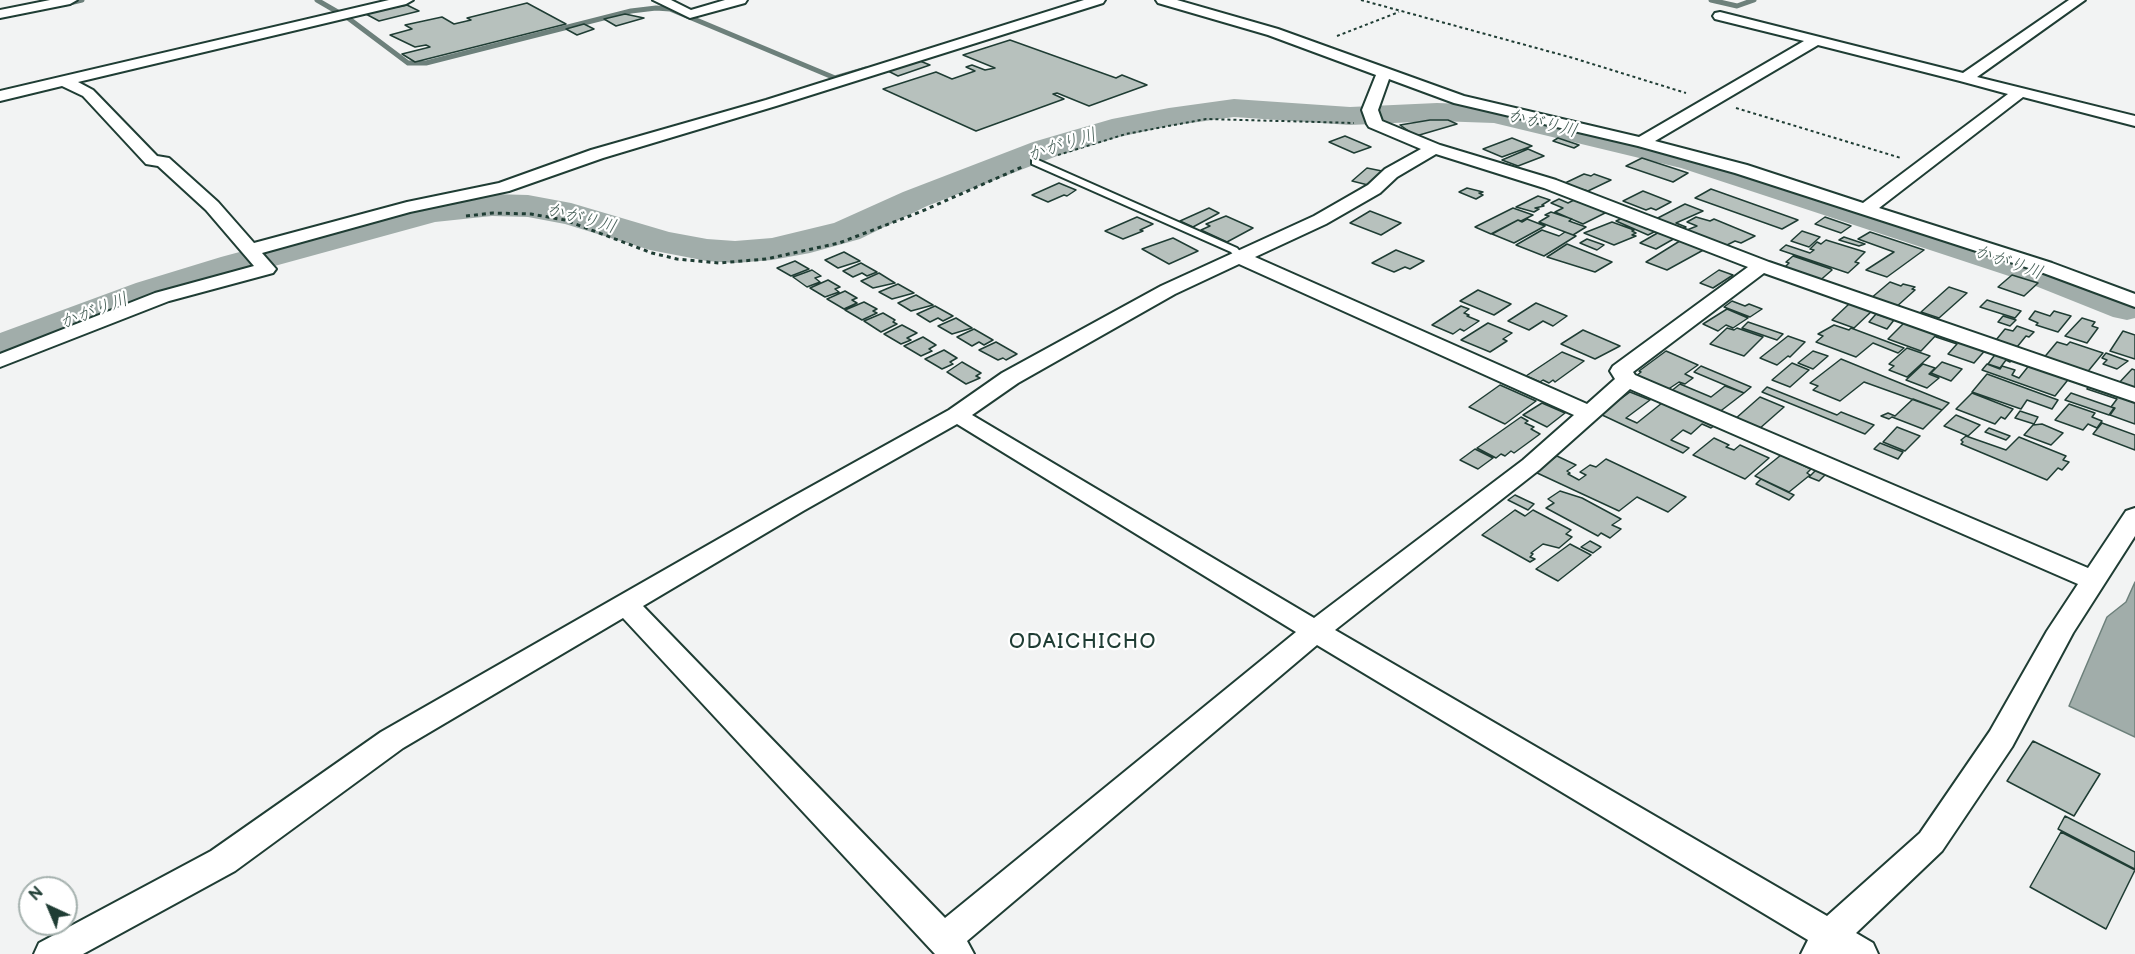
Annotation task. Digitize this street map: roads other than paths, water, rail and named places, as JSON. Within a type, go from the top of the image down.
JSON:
[{"type":"street","points":[[0,14],[70,0]]},
{"type":"street","points":[[0,96],[405,0]]},
{"type":"street","points":[[660,0],[690,14],[740,0]]},
{"type":"street","points":[[250,250],[407,207],[503,187],[597,154],[771,103],[1098,0]]},
{"type":"street","points":[[1163,0],[1273,32],[1460,100],[1641,142],[1741,169],[2045,267],[2135,301]]},
{"type":"street","points":[[1965,78],[2078,0]]},
{"type":"street","points":[[1720,16],[2135,121]]},
{"type":"street","points":[[1641,142],[1816,40]]},
{"type":"street","points":[[1384,72],[1373,119],[1434,148],[1551,184],[1761,266],[2135,395]]},
{"type":"street","points":[[0,361],[162,297],[266,269],[212,206],[163,162],[152,160],[88,93],[64,81]]},
{"type":"street","points":[[1866,209],[2020,92]]},
{"type":"street","points":[[51,954],[223,861],[392,740],[794,506],[957,415],[1010,378],[1148,301],[1320,220],[1374,189],[1392,173],[1434,148]]},
{"type":"street","points":[[1241,258],[1588,413]]},
{"type":"street","points":[[1761,266],[1621,371],[1627,380],[2094,581]]},
{"type":"street","points":[[626,604],[951,947],[1081,829],[1315,631],[1531,465],[1627,380]]},
{"type":"street","points":[[957,415],[1315,631],[1824,945],[1861,954]]},
{"type":"street","points":[[1824,945],[1931,842],[2001,739],[2061,631],[2135,516]]},
{"type":"lane","points":[[1035,162],[1234,250],[1241,258]]},
{"type":"waterway","points":[[65,4],[82,0]]},
{"type":"waterway","points":[[317,0],[348,18],[408,63],[426,63],[631,11],[656,8],[670,9],[835,78],[866,69]]},
{"type":"waterway","points":[[1711,0],[1737,6],[1754,0]]},
{"type":"waterway","name":"かがり川","points":[[0,347],[150,291],[235,265],[433,211],[492,205],[528,206],[571,214],[663,242],[707,250],[735,252],[772,249],[810,242],[847,231],[915,199],[1045,149],[1112,129],[1169,117],[1234,108],[1350,116],[1437,112],[1494,114],[1612,140],[1693,161],[2032,271],[2127,308]]},
{"type":"waterway","name":"かがり川","points":[[2127,308],[2135,311]]},
{"type":"district","name":"ODAICHICHO","points":[[1083,643]]}]
